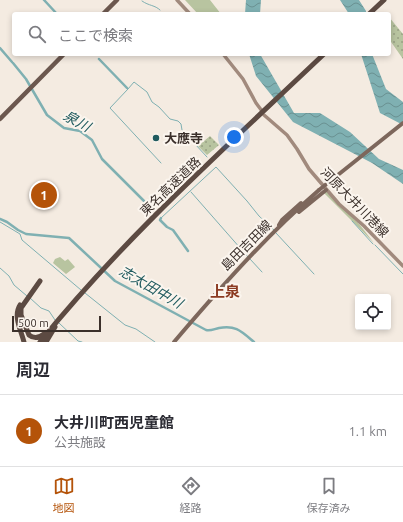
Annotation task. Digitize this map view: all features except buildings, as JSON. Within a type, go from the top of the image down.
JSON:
[{"type":"highway","points":[[105,12],[117,0]]},
{"type":"highway","points":[[370,12],[380,2]]},
{"type":"highway","points":[[0,119],[62,56]]},
{"type":"highway","name":"東名高速道路","points":[[40,342],[105,268],[162,208],[324,56]]},
{"type":"highway","points":[[24,342],[17,319],[17,312],[21,304],[40,281],[21,308],[21,315],[25,327],[29,335],[36,338],[41,336],[56,324]]},
{"type":"highway","points":[[46,342],[56,324]]},
{"type":"highway","name":"東名高速道路","points":[[43,342],[56,324]]},
{"type":"main road","points":[[177,0],[188,12]]},
{"type":"main road","name":"河原大井川港線","points":[[225,56],[243,79],[263,113],[287,135],[298,149],[309,169],[326,190],[403,266]]},
{"type":"main road","name":"島田吉田線","points":[[173,342],[190,321],[244,262],[280,226],[319,190],[403,123]]},
{"type":"main road","points":[[305,203],[326,190]]},
{"type":"green space","points":[[185,0],[210,0],[219,12],[196,12]]},
{"type":"green space","points":[[391,19],[403,34],[403,59],[391,42]]},
{"type":"green space","points":[[210,136],[219,145],[207,155],[198,146]]},
{"type":"green space","points":[[326,191],[360,225],[374,243],[324,193]]},
{"type":"green space","points":[[60,257],[65,261],[68,259],[75,267],[66,274],[53,263],[55,259]]},
{"type":"water","points":[[246,0],[261,0],[260,12],[245,12]]},
{"type":"water","points":[[340,0],[359,0],[366,11],[366,12],[348,12]]},
{"type":"water","points":[[250,56],[261,56],[294,113],[320,113],[350,132],[379,159],[403,170],[403,184],[372,163],[293,122],[256,76]]},
{"type":"water","points":[[362,56],[373,56],[386,89],[403,102],[403,125],[380,113]]},
{"type":"waterway","points":[[44,0],[55,12]]},
{"type":"waterway","points":[[142,1],[160,10]]},
{"type":"waterway","name":"泉川","points":[[0,48],[12,62]]},
{"type":"waterway","points":[[99,59],[127,88]]},
{"type":"waterway","name":"泉川","points":[[13,63],[26,79],[47,115],[64,128],[80,131],[92,140],[102,159],[153,210]]},
{"type":"waterway","points":[[127,88],[128,89],[134,82],[147,92],[152,102],[170,119],[178,121],[181,124],[182,130],[207,157]]},
{"type":"waterway","points":[[128,89],[110,108],[161,163]]},
{"type":"waterway","points":[[161,218],[216,167],[259,216],[274,230]]},
{"type":"waterway","points":[[191,192],[248,257]]},
{"type":"waterway","name":"泉川","points":[[161,218],[160,220],[167,227],[173,230],[188,251]]},
{"type":"waterway","name":"志太田中川","points":[[0,219],[26,234],[69,238],[115,281],[206,330],[230,327],[242,332],[254,342]]},
{"type":"waterway","points":[[352,221],[373,244]]},
{"type":"waterway","points":[[0,222],[20,234],[22,240],[81,290]]},
{"type":"waterway","points":[[276,233],[314,274]]},
{"type":"waterway","points":[[375,245],[403,274]]},
{"type":"waterway","points":[[250,259],[262,272]]},
{"type":"waterway","points":[[0,268],[9,276],[14,285],[27,296]]},
{"type":"waterway","points":[[85,293],[125,325],[136,329],[155,342]]},
{"type":"waterway","points":[[30,298],[41,308],[49,311],[55,320]]},
{"type":"waterway","points":[[59,323],[78,341],[82,342]]},
{"type":"place","name":"大應寺","points":[[156,138]]},
{"type":"place","name":"大井川町西児童館","points":[[44,195]]},
{"type":"district","name":"上泉","points":[[225,291]]}]
